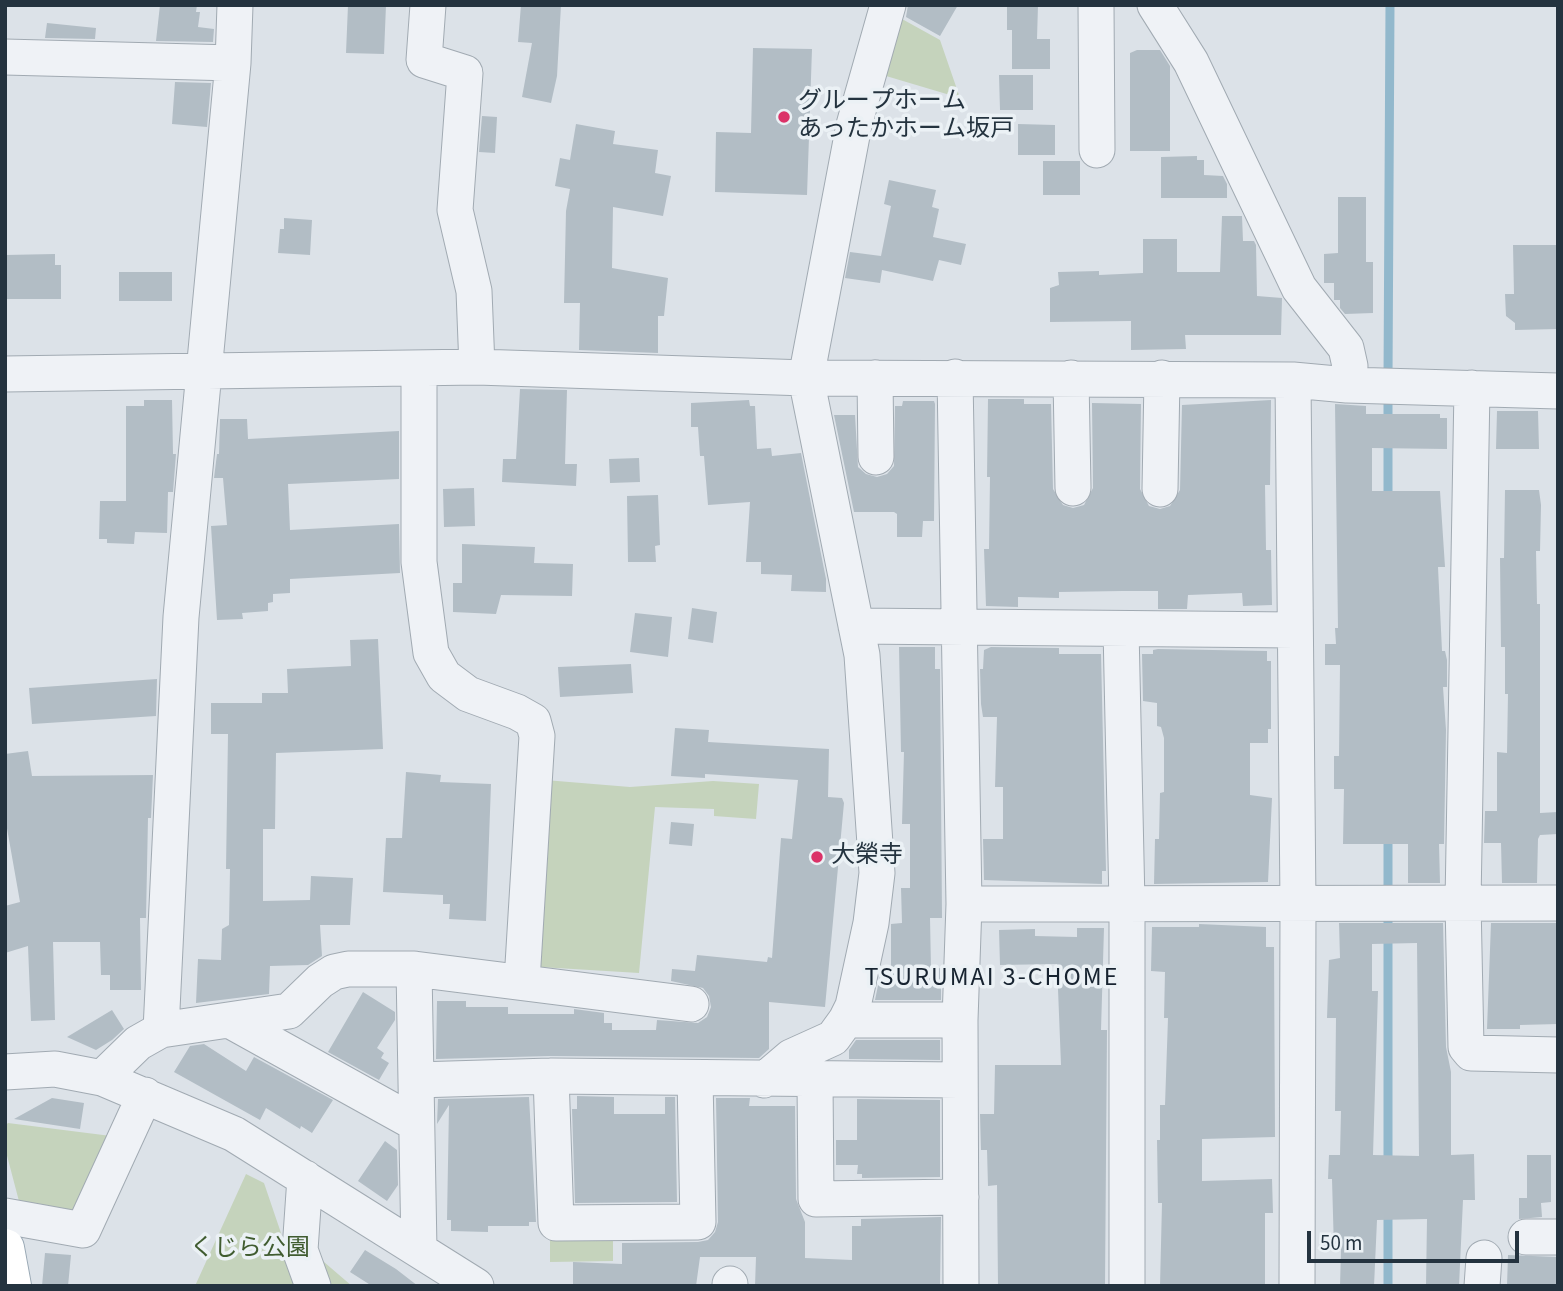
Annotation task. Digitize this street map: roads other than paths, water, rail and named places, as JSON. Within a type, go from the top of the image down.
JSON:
[{"type":"main road","points":[[5,1248],[12,1286]]},
{"type":"street","points":[[161,1030],[181,617],[233,63],[235,5]]},
{"type":"street","points":[[428,5],[424,60],[465,73],[455,210],[474,291],[477,367]]},
{"type":"street","points":[[764,1080],[791,1057],[833,1038],[846,1020],[853,1006],[871,923],[877,873],[862,654],[806,377],[854,125],[888,5]]},
{"type":"street","points":[[1096,5],[1097,150]]},
{"type":"street","points":[[1155,5],[1191,62],[1299,288],[1346,348],[1350,366],[1347,385]]},
{"type":"street","points":[[5,57],[233,63]]},
{"type":"street","points":[[5,374],[419,370],[477,367],[806,377],[1293,380],[1347,385],[1558,391]]},
{"type":"street","points":[[419,370],[419,562],[431,653],[444,676],[468,694],[517,712],[533,722],[537,736],[522,981]]},
{"type":"street","points":[[955,377],[964,904],[959,1080],[961,1286]]},
{"type":"street","points":[[875,378],[876,457]]},
{"type":"street","points":[[1071,378],[1073,488]]},
{"type":"street","points":[[1160,489],[1162,378]]},
{"type":"street","points":[[1293,380],[1298,905],[1297,1286]]},
{"type":"street","points":[[1472,388],[1463,902],[1465,1047],[1471,1053],[1558,1055]]},
{"type":"street","points":[[856,626],[1294,630]]},
{"type":"street","points":[[1121,629],[1127,904],[1127,1286]]},
{"type":"street","points":[[964,904],[1558,903]]},
{"type":"street","points":[[102,1078],[138,1043],[161,1030],[289,1011],[334,972],[348,969],[414,970],[522,981],[691,1004]]},
{"type":"street","points":[[414,970],[419,1250]]},
{"type":"street","points":[[846,1020],[960,1020]]},
{"type":"street","points":[[231,1021],[415,1123]]},
{"type":"street","points":[[5,1072],[55,1069],[102,1078],[234,1135],[476,1286]]},
{"type":"street","points":[[416,1080],[551,1076],[815,1081],[959,1080]]},
{"type":"street","points":[[551,1076],[556,1223],[698,1222],[695,1079]]},
{"type":"street","points":[[815,1081],[816,1199],[961,1197]]},
{"type":"street","points":[[5,1216],[83,1230],[145,1095]]},
{"type":"street","points":[[305,1178],[300,1250],[313,1286]]},
{"type":"waterway","points":[[1388,378],[1390,5]]},
{"type":"waterway","points":[[1388,392],[1388,423]]},
{"type":"waterway","points":[[1388,437],[1388,500]]},
{"type":"waterway","points":[[1388,833],[1388,896]]},
{"type":"waterway","points":[[1388,910],[1388,1165]]},
{"type":"waterway","points":[[1388,1211],[1388,1286]]},
{"type":"place","name":"グループホーム あったかホーム坂戸","points":[[784,117]]},
{"type":"place","name":"大榮寺","points":[[817,857]]},
{"type":"district","name":"TSURUMAI 3-CHOME","points":[[992,979]]},
{"type":"park label","name":"くじら公園","points":[[250,1250]]}]
